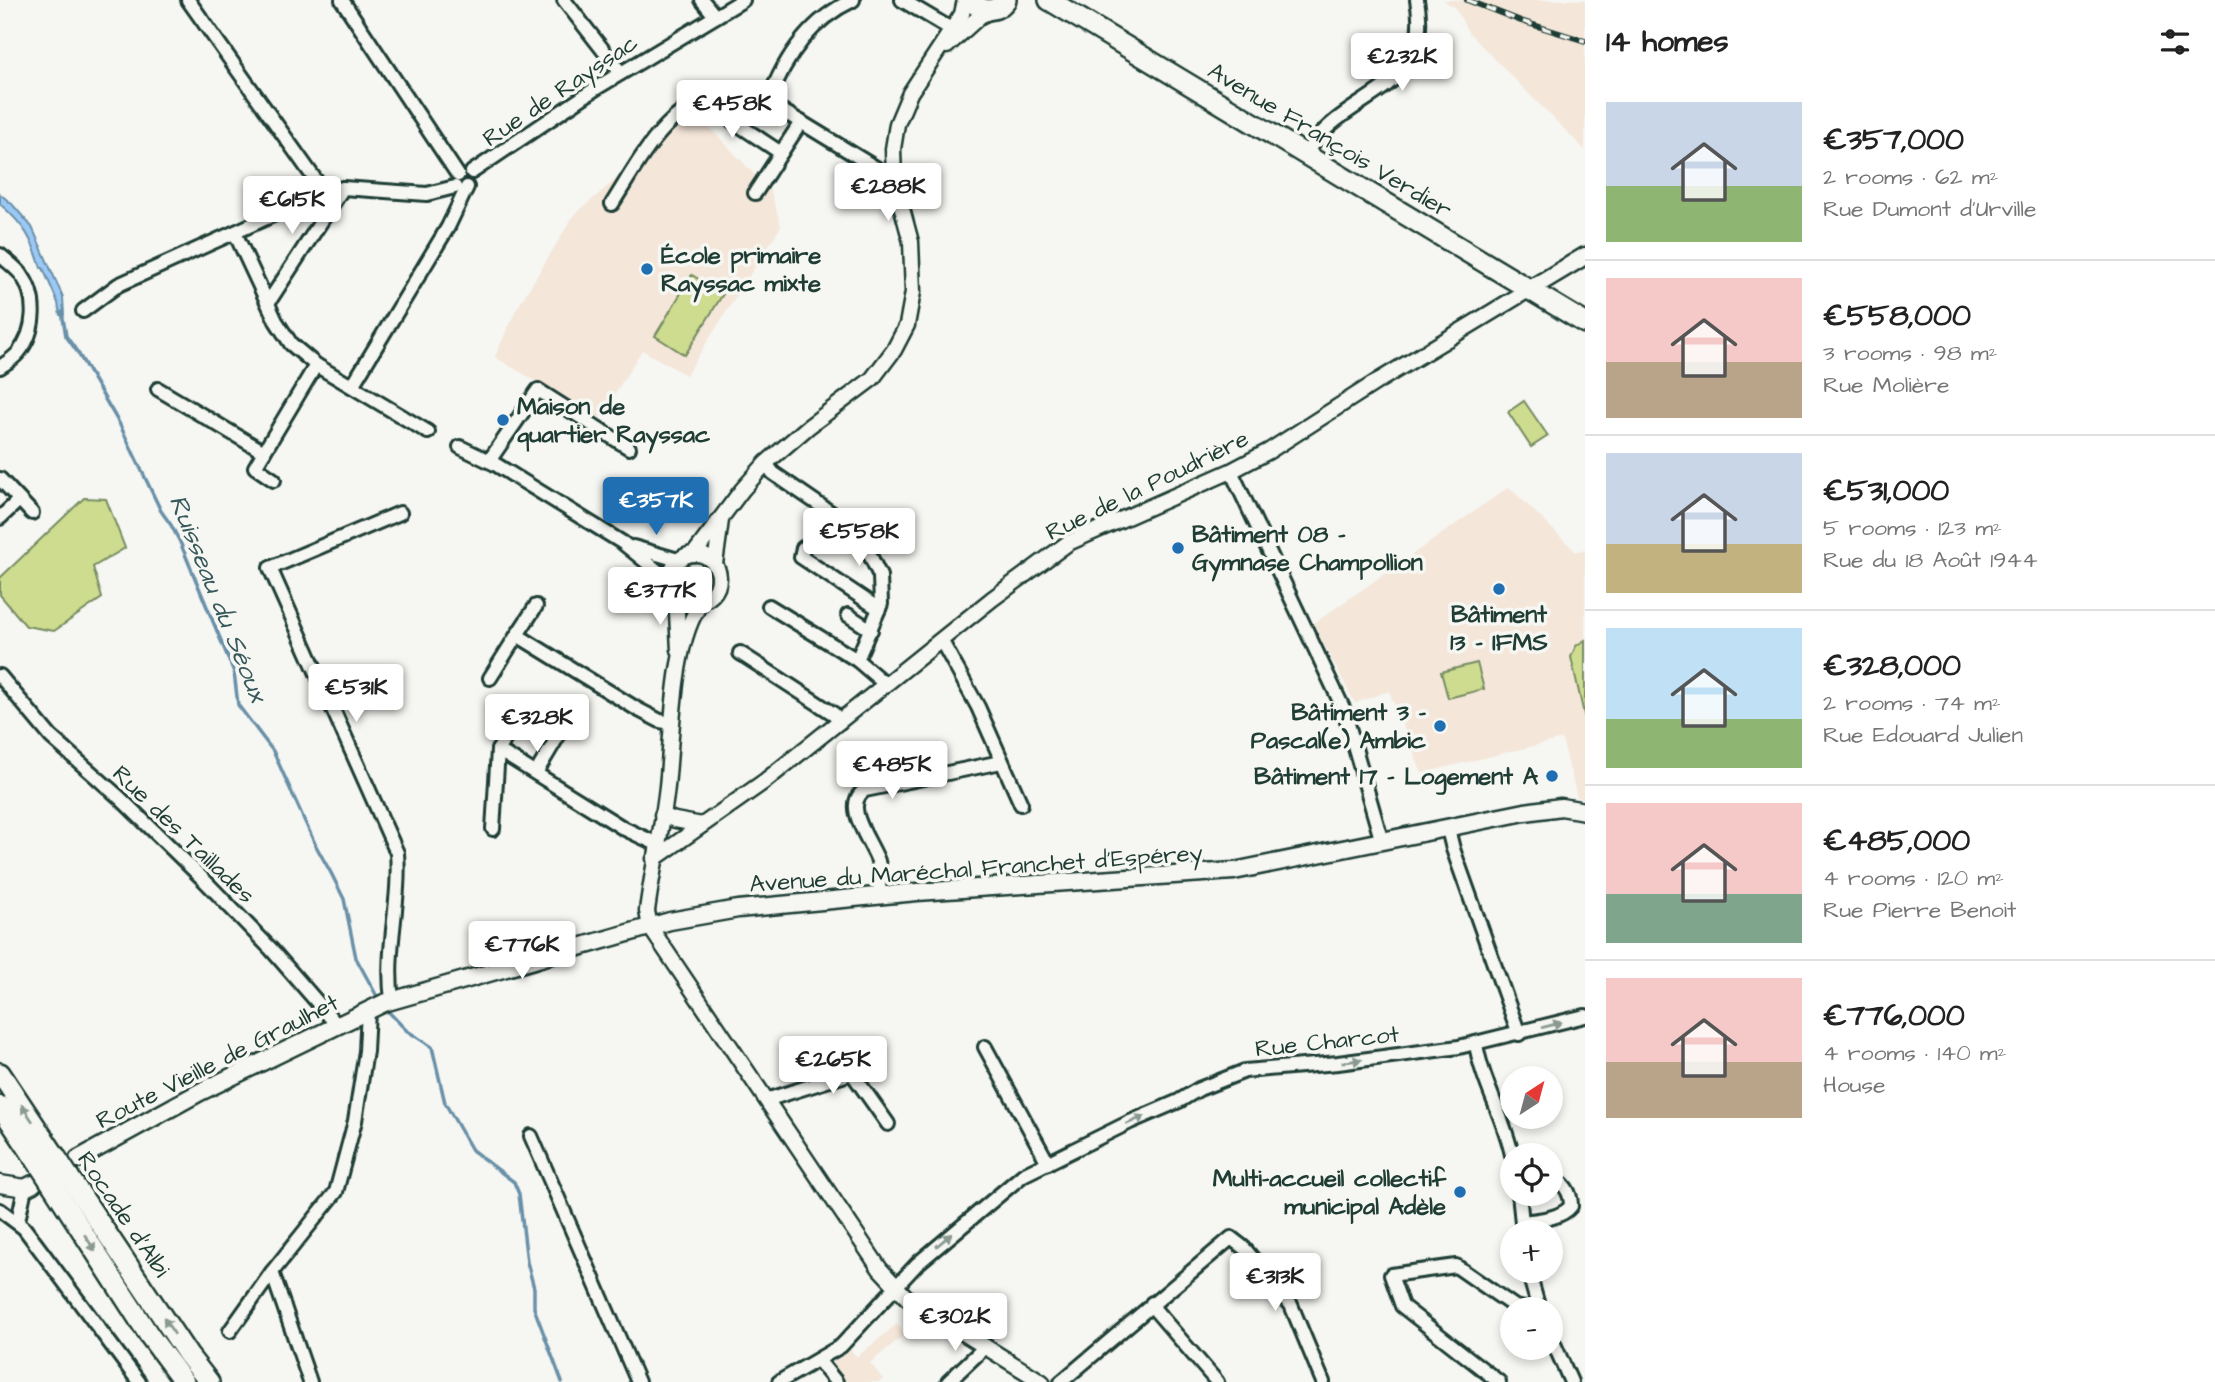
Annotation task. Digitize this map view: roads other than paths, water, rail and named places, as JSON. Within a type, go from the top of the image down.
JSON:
[{"type":"main road","points":[[971,0],[979,8],[1000,5]]},
{"type":"main road","name":"Avenue François Verdier","points":[[1049,0],[1585,323]]},
{"type":"main road","points":[[1530,289],[1585,256]]},
{"type":"main road","name":"Avenue du Maréchal Franchet d'Espérey","points":[[380,1004],[650,927],[738,909],[879,896],[1234,871],[1503,816],[1560,807],[1585,811]]},
{"type":"main road","name":"Route Vieille de Graulhet","points":[[78,1159],[200,1092],[380,1004]]},
{"type":"main road","name":"Rocade d'Albi","points":[[0,1073],[149,1335],[184,1382]]},
{"type":"main road","name":"Rocade d'Albi","points":[[0,1105],[46,1158]]},
{"type":"main road","name":"Rocade d'Albi","points":[[61,1182],[209,1382]]},
{"type":"main road","points":[[1,1184],[29,1186]]},
{"type":"street","points":[[188,0],[324,192]]},
{"type":"street","points":[[342,0],[460,183],[448,227],[352,386]]},
{"type":"street","points":[[564,0],[621,73]]},
{"type":"street","points":[[702,0],[715,16]]},
{"type":"street","name":"Rue de Rayssac","points":[[460,183],[466,172],[472,172],[621,73],[743,0]]},
{"type":"street","points":[[768,102],[782,66],[810,28],[853,0]]},
{"type":"street","points":[[902,0],[951,29]]},
{"type":"street","points":[[679,662],[671,570],[678,560],[694,554],[766,463],[808,427],[872,379],[894,350],[907,325],[913,292],[911,242],[894,179],[893,149],[897,124],[910,93],[962,14],[965,0]]},
{"type":"street","points":[[1306,154],[1313,142],[1403,71],[1411,61],[1419,28],[1417,0]]},
{"type":"street","points":[[935,55],[980,16],[1000,5]]},
{"type":"street","points":[[612,204],[638,162],[668,124],[686,108],[701,100],[732,94],[768,102],[894,179]]},
{"type":"street","points":[[701,100],[781,152]]},
{"type":"street","points":[[755,194],[801,122]]},
{"type":"street","points":[[83,311],[118,285],[324,192],[343,188],[428,194],[460,183]]},
{"type":"street","points":[[268,303],[343,188]]},
{"type":"street","points":[[235,233],[276,321],[291,344],[316,365],[428,432]]},
{"type":"street","points":[[0,255],[21,275],[30,293],[33,308],[27,340],[17,355],[0,367]]},
{"type":"street","name":"Rue de la Poudrière","points":[[654,859],[765,781],[992,599],[1068,543],[1231,471],[1269,451],[1530,289]]},
{"type":"street","points":[[274,480],[255,467],[316,365]]},
{"type":"street","points":[[158,389],[264,452]]},
{"type":"street","points":[[489,461],[538,390],[629,448]]},
{"type":"street","points":[[460,447],[489,461],[623,544],[688,602],[702,602]]},
{"type":"street","points":[[766,463],[773,474],[859,532],[880,576],[879,609],[857,660]]},
{"type":"street","points":[[1231,471],[1344,710],[1382,842]]},
{"type":"street","points":[[0,479],[32,513]]},
{"type":"street","points":[[0,518],[19,500]]},
{"type":"street","points":[[230,1331],[272,1272],[336,1192],[355,1121],[366,1051],[392,955],[398,869],[397,853],[270,568],[400,513]]},
{"type":"street","points":[[715,564],[722,520]]},
{"type":"street","points":[[623,544],[678,560]]},
{"type":"street","points":[[803,548],[801,556],[879,609]]},
{"type":"street","points":[[694,554],[709,558],[715,564],[720,579],[715,593],[695,611],[679,662],[666,797],[647,911],[650,927],[880,1269],[895,1287],[906,1298],[1042,1382]]},
{"type":"street","points":[[490,678],[536,606]]},
{"type":"street","points":[[769,606],[857,660],[885,684]]},
{"type":"street","points":[[848,615],[871,630]]},
{"type":"street","points":[[517,635],[637,709],[660,721],[672,723]]},
{"type":"street","points":[[942,640],[960,671],[1021,804]]},
{"type":"street","points":[[740,653],[834,715],[840,722]]},
{"type":"street","name":"Rue des Taillades","points":[[0,676],[51,737],[120,798],[204,880],[271,949],[337,1024]]},
{"type":"street","points":[[494,829],[498,750],[525,708]]},
{"type":"street","points":[[536,773],[561,731]]},
{"type":"street","points":[[498,750],[623,828],[657,844]]},
{"type":"street","points":[[879,896],[879,865],[857,816],[855,804],[858,794],[865,790],[1001,762]]},
{"type":"street","points":[[662,815],[702,825]]},
{"type":"street","points":[[1448,829],[1519,1034]]},
{"type":"street","name":"Rue Charcot","points":[[779,1382],[841,1346],[917,1264],[1023,1175],[1199,1089],[1245,1071],[1338,1063],[1476,1044],[1585,1016]]},
{"type":"street","points":[[1476,1044],[1510,1143]]},
{"type":"street","points":[[985,1047],[1048,1163]]},
{"type":"street","points":[[766,1100],[852,1073],[888,1124]]},
{"type":"street","points":[[531,1136],[638,1382]]},
{"type":"street","points":[[1544,1220],[1568,1211],[1571,1206],[1563,1183]]},
{"type":"street","points":[[18,1221],[29,1186]]},
{"type":"street","points":[[0,1210],[18,1221],[139,1382]]},
{"type":"street","points":[[1061,1382],[1231,1238],[1244,1248],[1291,1305],[1323,1382]]},
{"type":"street","points":[[1499,1382],[1402,1306],[1391,1275],[1456,1266],[1501,1297]]},
{"type":"street","points":[[272,1272],[310,1382]]},
{"type":"street","points":[[1152,1303],[1217,1382]]},
{"type":"street","points":[[948,1382],[986,1346]]},
{"type":"street","points":[[1561,1360],[1571,1382]]},
{"type":"street","points":[[818,1361],[836,1382]]},
{"type":"water","points":[[0,194],[32,227],[63,297],[64,315],[60,315],[58,303],[30,240],[0,204]]},
{"type":"waterway","name":"Ruisseau du Séoux","points":[[62,312],[66,336],[119,423],[161,511],[180,542],[234,672],[238,705],[273,751],[316,846],[344,899],[356,958],[379,1000]]},
{"type":"waterway","name":"Ruisseau du Séoux","points":[[384,1007],[406,1030],[432,1047],[445,1103],[472,1150],[514,1182],[519,1194],[527,1262],[534,1288],[534,1308],[562,1382]]},
{"type":"railway","points":[[1467,0],[1521,21],[1585,41]]},
{"type":"place","name":"École primaire Rayssac mixte","points":[[647,269]]},
{"type":"place","name":"Maison de quartier Rayssac","points":[[503,420]]},
{"type":"place","name":"Bâtiment 08 - Gymnase Champollion","points":[[1178,548]]},
{"type":"place","name":"Bâtiment 13 - IFMS","points":[[1499,589]]},
{"type":"place","name":"Bâtiment 3 - Pascal(e) Ambic","points":[[1440,726]]},
{"type":"place","name":"Bâtiment 17 - Logement A","points":[[1552,776]]},
{"type":"place","name":"Multi-accueil collectif municipal Adèle","points":[[1460,1192]]}]
